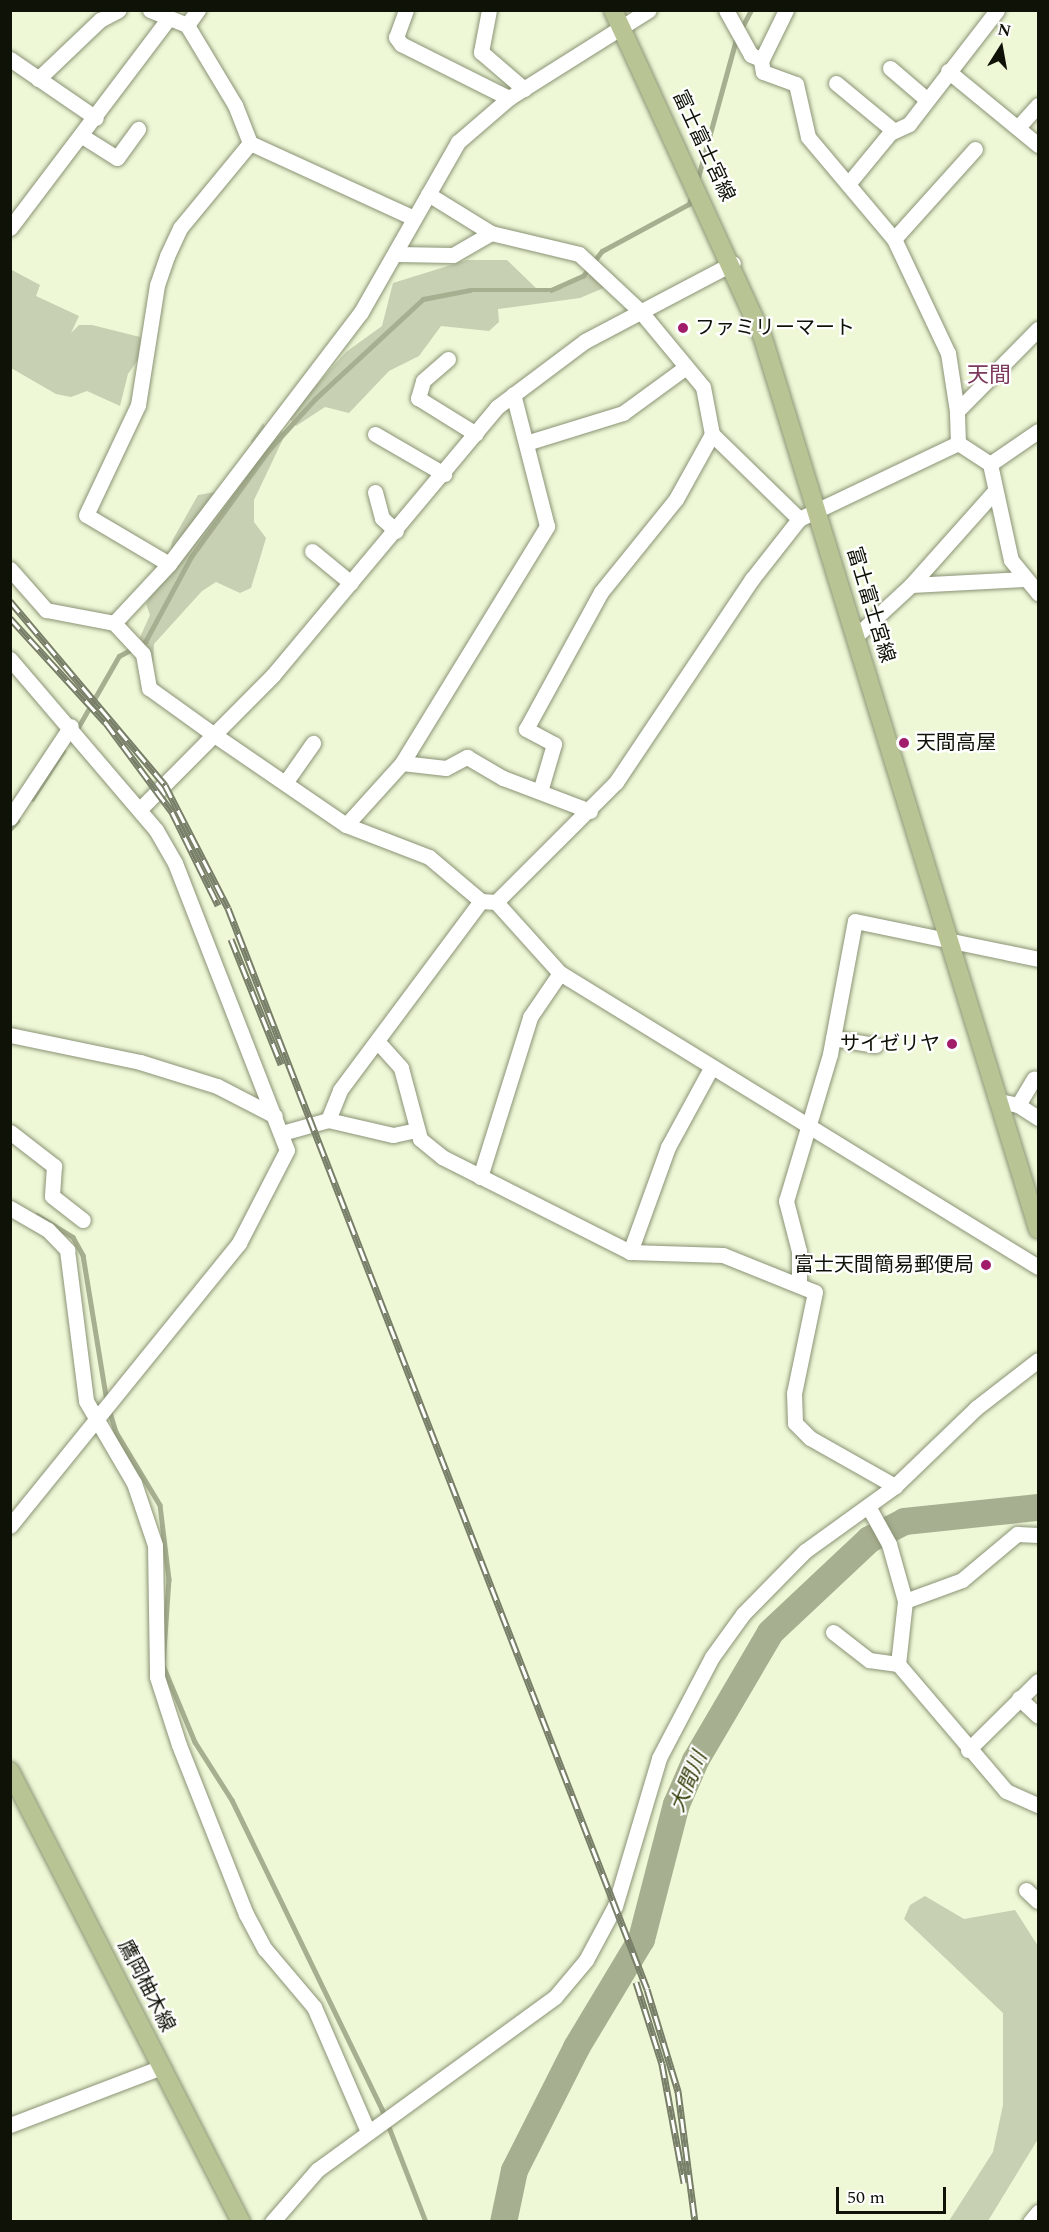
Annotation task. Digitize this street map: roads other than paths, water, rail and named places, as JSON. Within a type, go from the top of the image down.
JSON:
[{"type":"main road","name":"富士富士宮線","points":[[613,10],[733,263],[762,335],[1038,1229]]},
{"type":"main road","name":"鷹岡柚木線","points":[[10,1771],[241,2222]]},
{"type":"street","points":[[38,79],[100,20],[119,10]]},
{"type":"street","points":[[150,10],[168,19],[187,24],[235,105],[250,143],[412,217]]},
{"type":"street","points":[[187,24],[198,10]]},
{"type":"street","points":[[406,10],[396,37],[400,44],[509,98]]},
{"type":"street","points":[[489,10],[481,52],[524,88]]},
{"type":"street","points":[[114,623],[168,564],[361,312],[397,254],[412,217],[458,142],[509,98],[649,10]]},
{"type":"street","points":[[761,60],[786,10]]},
{"type":"street","points":[[848,184],[894,131],[909,124],[926,99],[997,10]]},
{"type":"street","points":[[729,17],[743,42],[761,60],[763,72],[796,84],[808,137],[894,240],[948,353],[957,411],[958,443]]},
{"type":"street","points":[[10,228],[96,118],[168,19]]},
{"type":"street","points":[[10,59],[96,118]]},
{"type":"street","points":[[890,68],[926,99]]},
{"type":"street","points":[[948,71],[1020,125],[1038,145]]},
{"type":"street","points":[[836,83],[894,131]]},
{"type":"street","points":[[1020,125],[1038,105]]},
{"type":"street","points":[[82,136],[117,158],[138,129]]},
{"type":"street","points":[[168,564],[86,514],[138,405],[157,285],[167,256],[180,228],[250,143]]},
{"type":"street","points":[[894,240],[975,149]]},
{"type":"street","points":[[428,194],[491,233],[579,254],[606,275],[641,312],[703,387],[712,434],[799,519]]},
{"type":"street","points":[[397,254],[453,255],[491,233]]},
{"type":"street","points":[[140,809],[273,675],[476,434],[513,394],[561,357],[733,263]]},
{"type":"street","points":[[957,411],[1038,329]]},
{"type":"street","points":[[448,358],[423,381],[418,398],[476,434]]},
{"type":"street","points":[[526,443],[622,413],[686,367]]},
{"type":"street","points":[[346,825],[402,763],[547,526],[513,394]]},
{"type":"street","points":[[990,465],[1038,431]]},
{"type":"street","points":[[375,434],[444,474]]},
{"type":"street","points":[[541,788],[554,744],[526,729],[601,592],[676,499],[712,434]]},
{"type":"street","points":[[328,1120],[340,1089],[488,901],[590,811],[638,753],[752,579],[799,519],[958,443]]},
{"type":"street","points":[[958,443],[990,465],[993,493],[1011,560],[1024,579],[1038,593]]},
{"type":"street","points":[[375,492],[382,518],[396,531]]},
{"type":"street","points":[[856,636],[911,585],[993,493]]},
{"type":"street","points":[[312,552],[351,583]]},
{"type":"street","points":[[10,569],[46,610],[114,623],[143,654],[149,688],[346,825],[429,857],[488,901],[560,973],[808,1128],[1038,1267]]},
{"type":"street","points":[[911,585],[1024,579]]},
{"type":"street","points":[[10,659],[89,746],[140,809],[175,863],[287,1150],[278,1176],[239,1243],[10,1526]]},
{"type":"street","points":[[10,818],[71,726]]},
{"type":"street","points":[[285,783],[313,743]]},
{"type":"street","points":[[402,763],[446,768],[467,757],[502,778],[541,788],[590,811]]},
{"type":"street","points":[[799,1283],[799,1251],[786,1201],[833,1038],[855,921],[949,938],[1038,959]]},
{"type":"street","points":[[480,1177],[530,1017],[560,973]]},
{"type":"street","points":[[10,1035],[140,1062],[217,1086],[275,1116]]},
{"type":"street","points":[[833,1038],[875,1045]]},
{"type":"street","points":[[377,1041],[402,1068],[416,1130],[442,1157],[630,1252],[723,1255],[799,1283],[815,1292],[794,1393],[795,1423],[810,1438],[895,1486]]},
{"type":"street","points":[[630,1252],[668,1147],[711,1068]]},
{"type":"street","points":[[1018,1105],[1034,1078]]},
{"type":"street","points":[[999,1101],[1018,1105],[1038,1118]]},
{"type":"street","points":[[282,1133],[328,1120],[393,1135],[416,1130]]},
{"type":"street","points":[[10,1132],[54,1166],[52,1197],[83,1220]]},
{"type":"street","points":[[10,1208],[58,1237],[67,1250],[73,1269],[79,1362],[97,1419],[147,1514],[158,1574],[157,1677],[179,1745],[246,1914],[265,1949],[314,2007],[372,2129]]},
{"type":"street","points":[[272,2222],[317,2170],[372,2129],[526,2024],[585,1960],[621,1893],[659,1758],[712,1657],[767,1586],[895,1486],[976,1408],[1038,1360]]},
{"type":"street","points":[[868,1506],[880,1523],[889,1544],[905,1601],[898,1664]]},
{"type":"street","points":[[905,1601],[962,1580],[1017,1534],[1038,1535]]},
{"type":"street","points":[[833,1632],[869,1660],[898,1664],[968,1750],[1006,1791],[1038,1805]]},
{"type":"street","points":[[968,1750],[1038,1681]]},
{"type":"street","points":[[1019,1698],[1038,1716]]},
{"type":"street","points":[[1026,1890],[1038,1901]]},
{"type":"street","points":[[10,2125],[162,2067]]},
{"type":"street","points":[[1030,2222],[1038,2212]]},
{"type":"waterway","points":[[741,29],[751,10]]},
{"type":"waterway","points":[[697,181],[737,36]]},
{"type":"waterway","points":[[76,731],[119,656],[145,642],[191,557],[268,451],[315,399],[423,299],[470,290],[551,290],[583,276],[602,251],[689,204],[692,195]]},
{"type":"waterway","points":[[32,799],[63,751]]},
{"type":"waterway","points":[[10,829],[17,821]]},
{"type":"waterway","points":[[37,1215],[73,1237],[83,1255],[107,1401]]},
{"type":"waterway","points":[[109,1409],[116,1432],[160,1505],[169,1579],[163,1665],[195,1742],[232,1800],[382,2109],[426,2222]]},
{"type":"waterway","name":"大間川","points":[[503,2222],[514,2170],[576,2047],[641,1939],[676,1804],[695,1760],[770,1632],[869,1539],[904,1521],[1038,1507]]},
{"type":"railway","points":[[10,601],[165,785],[228,908],[647,1989],[678,2091],[695,2222]]},
{"type":"railway","points":[[10,618],[106,723],[172,812],[218,905]]},
{"type":"railway","points":[[231,939],[281,1064]]},
{"type":"railway","points":[[636,1982],[662,2064],[684,2183]]},
{"type":"place","name":"ファミリーマート","points":[[683,328]]},
{"type":"place","name":"天間高屋","points":[[904,743]]},
{"type":"place","name":"サイゼリヤ","points":[[952,1044]]},
{"type":"place","name":"富士天間簡易郵便局","points":[[986,1265]]},
{"type":"district","name":"天間","points":[[989,376]]}]
